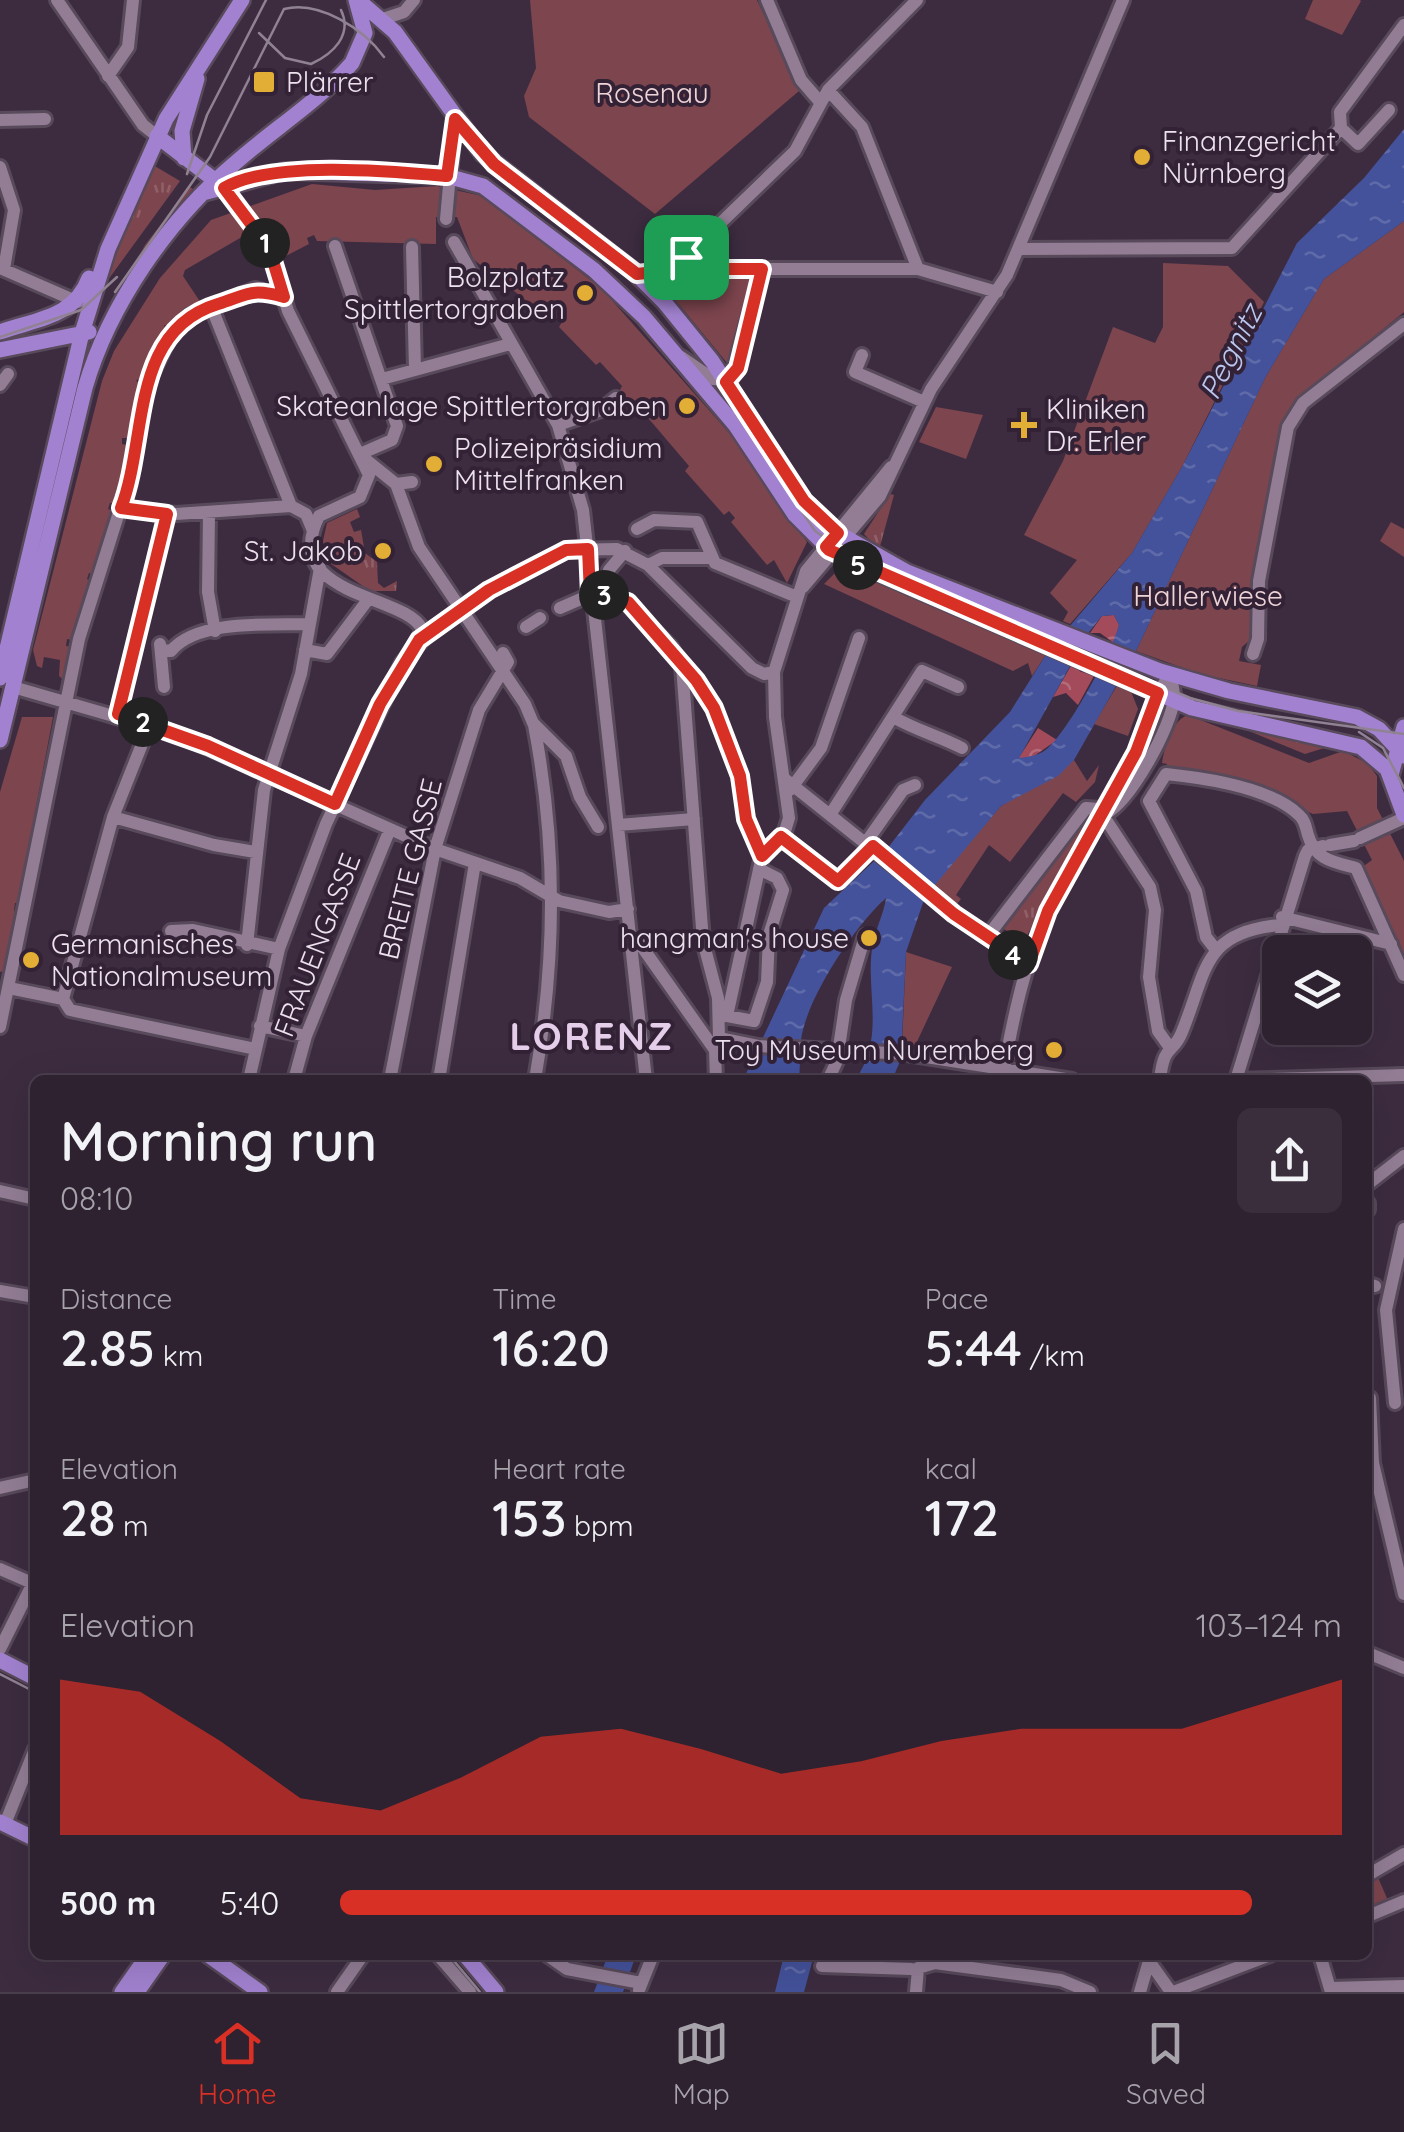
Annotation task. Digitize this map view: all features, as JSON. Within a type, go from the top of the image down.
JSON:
[{"type":"main road","points":[[4,682],[100,350],[83,307],[157,136],[242,0]]},
{"type":"main road","points":[[357,0],[383,20],[474,144],[637,274],[726,382],[804,501],[842,536],[915,575],[1142,664],[1368,722],[1401,739]]},
{"type":"main road","points":[[0,740],[4,682],[74,368],[92,335],[203,193],[220,184],[352,63],[365,30],[357,0]]},
{"type":"main road","points":[[184,158],[182,131],[202,63]]},
{"type":"main road","points":[[157,136],[220,184],[268,173],[303,171],[446,181],[489,190],[588,265],[679,356],[742,434],[795,515],[830,550],[1174,700],[1242,722],[1337,740],[1370,752],[1391,775],[1404,816]]},
{"type":"main road","points":[[0,332],[83,307]]},
{"type":"main road","points":[[8,347],[92,335]]},
{"type":"main road","points":[[8,347],[56,347],[68,354],[74,368]]},
{"type":"main road","points":[[1368,722],[1401,739]]},
{"type":"main road","points":[[1337,740],[1401,739]]},
{"type":"main road","points":[[1391,775],[1401,739]]},
{"type":"main road","points":[[0,1660],[30,1675]]},
{"type":"main road","points":[[2,1823],[30,1836]]},
{"type":"main road","points":[[122,1992],[144,1960]]},
{"type":"main road","points":[[136,1992],[159,1960]]},
{"type":"main road","points":[[215,1960],[260,1992]]},
{"type":"main road","points":[[469,1960],[496,1992]]},
{"type":"street","points":[[58,0],[108,76],[143,124],[157,136]]},
{"type":"street","points":[[108,76],[128,47],[133,0]]},
{"type":"street","points":[[383,20],[400,14],[414,0]]},
{"type":"street","points":[[767,0],[802,80],[862,126],[918,268]]},
{"type":"street","points":[[664,304],[673,270],[795,151],[824,96],[917,0]]},
{"type":"street","points":[[560,608],[590,594],[610,595],[628,602],[714,708],[740,776],[746,819],[761,862],[783,890],[775,916],[767,982],[754,1020],[726,1016],[761,862],[784,836],[789,818],[790,786],[775,717],[774,672],[806,571],[880,496],[924,402],[997,292],[1123,0]]},
{"type":"street","points":[[1018,249],[1225,250],[1238,243],[1340,128],[1340,112],[1404,25]]},
{"type":"street","points":[[1340,128],[1358,144],[1389,110]]},
{"type":"street","points":[[0,120],[46,119]]},
{"type":"street","points":[[446,220],[446,181],[455,119]]},
{"type":"street","points":[[0,167],[14,210],[2,268],[83,307]]},
{"type":"street","points":[[121,508],[167,514],[335,505],[356,499],[368,480],[360,454],[284,297],[269,248],[220,184]]},
{"type":"street","points":[[455,245],[558,425],[569,454],[588,549],[645,1075]]},
{"type":"street","points":[[334,246],[397,426],[392,440],[360,454]]},
{"type":"street","points":[[412,247],[415,370]]},
{"type":"street","points":[[686,257],[702,269],[918,268],[997,292]]},
{"type":"street","points":[[679,356],[712,380],[726,382],[738,368],[762,269]]},
{"type":"street","points":[[637,274],[673,270]]},
{"type":"street","points":[[0,1026],[44,830],[80,639],[133,468],[146,386],[177,327],[211,306],[255,290],[284,297]]},
{"type":"street","points":[[211,306],[295,507],[313,531],[320,568],[301,674],[267,774],[247,943]]},
{"type":"street","points":[[1253,654],[1258,640],[1258,580],[1288,427],[1303,403],[1404,324]]},
{"type":"street","points":[[382,379],[510,344]]},
{"type":"street","points":[[862,355],[855,372],[924,402]]},
{"type":"street","points":[[558,425],[601,410],[616,398]]},
{"type":"street","points":[[360,454],[396,484],[418,547],[534,723],[566,756],[580,797],[598,828]]},
{"type":"street","points":[[396,484],[412,482]]},
{"type":"street","points":[[313,531],[319,516],[335,505]]},
{"type":"street","points":[[209,513],[208,592],[215,631]]},
{"type":"street","points":[[118,714],[167,514]]},
{"type":"street","points":[[636,529],[654,520],[697,522],[710,558]]},
{"type":"street","points":[[419,640],[458,610],[566,550],[626,551],[648,565],[752,668],[764,674],[774,672]]},
{"type":"street","points":[[610,595],[609,570],[626,551]]},
{"type":"street","points":[[648,565],[662,558],[710,558],[799,593]]},
{"type":"street","points":[[250,1075],[279,950],[335,804],[388,690],[422,629],[409,612],[367,601],[320,568]]},
{"type":"street","points":[[304,650],[327,654],[367,601]]},
{"type":"street","points":[[526,627],[540,618]]},
{"type":"street","points":[[164,687],[161,646],[170,651],[179,640],[235,625],[310,624]]},
{"type":"street","points":[[790,786],[821,748],[838,708],[839,688],[859,638]]},
{"type":"street","name":"BREITE GASSE","points":[[391,1075],[436,849],[478,710],[508,662],[504,653]]},
{"type":"street","points":[[682,666],[703,941],[718,998],[716,1075]]},
{"type":"street","points":[[831,817],[922,671],[958,687]]},
{"type":"street","points":[[632,944],[640,944],[715,1041],[902,1053],[1002,1075],[1029,964],[1048,911],[1088,836],[1105,814],[1116,809],[1158,693],[1170,674]]},
{"type":"street","points":[[1126,786],[1154,747],[1174,700],[1170,674]]},
{"type":"street","points":[[4,682],[150,724],[390,830],[529,882],[554,898],[609,912],[628,908]]},
{"type":"street","points":[[894,718],[928,737],[939,736],[962,748]]},
{"type":"street","points":[[534,723],[548,802],[554,898],[554,932],[536,1075]]},
{"type":"street","points":[[63,999],[113,817],[150,724]]},
{"type":"street","points":[[1216,950],[1206,937],[1196,891],[1149,800],[1161,776],[1171,774],[1242,789],[1282,803],[1303,817],[1322,846],[1324,859],[1356,868],[1404,974]]},
{"type":"street","points":[[784,836],[838,881],[874,846],[904,790],[915,785]]},
{"type":"street","points":[[790,786],[874,846],[986,938],[1029,964]]},
{"type":"street","points":[[986,938],[1086,808],[1105,814],[1150,887],[1155,910],[1149,977],[1158,1031],[1168,1045]]},
{"type":"street","points":[[1237,1075],[1281,921],[1304,856],[1322,846],[1357,839],[1404,816]]},
{"type":"street","points":[[113,817],[214,845],[255,852]]},
{"type":"street","points":[[618,825],[694,819]]},
{"type":"street","name":"FRAUENGASSE","points":[[295,1075],[306,1036],[390,830]]},
{"type":"street","points":[[440,1075],[476,863]]},
{"type":"street","points":[[1161,1075],[1168,1045],[1181,1035],[1198,980],[1216,950],[1245,929],[1281,921],[1391,944]]},
{"type":"street","points":[[172,931],[279,950]]},
{"type":"street","points":[[830,1075],[837,1062],[836,1048],[865,936]]},
{"type":"street","points":[[8,988],[63,999],[70,1010],[255,1049]]},
{"type":"street","points":[[260,1026],[306,1036]]},
{"type":"street","points":[[1372,1076],[1404,1075]]},
{"type":"street","points":[[1372,1181],[1404,1156]]},
{"type":"street","points":[[0,1191],[30,1199]]},
{"type":"street","points":[[1372,1399],[1399,1404],[1378,1286],[1404,1229]]},
{"type":"street","points":[[1378,1286],[1404,1294]]},
{"type":"street","points":[[0,1291],[30,1296]]},
{"type":"street","points":[[1372,1447],[1404,1594]]},
{"type":"street","points":[[0,1488],[30,1481]]},
{"type":"street","points":[[0,1568],[30,1588]]},
{"type":"street","points":[[2,1644],[30,1593]]},
{"type":"street","points":[[1372,1654],[1404,1662]]},
{"type":"street","points":[[2,1823],[30,1760]]},
{"type":"street","points":[[1372,1873],[1404,1854]]},
{"type":"street","points":[[1372,1914],[1404,1901]]},
{"type":"street","points":[[337,1992],[359,1960]]},
{"type":"street","points":[[446,1960],[470,1992]]},
{"type":"street","points":[[554,1960],[567,1970],[637,1986],[651,1960]]},
{"type":"street","points":[[1140,1992],[1149,1961],[1172,1992],[1257,1960]]},
{"type":"street","points":[[1321,1960],[1330,1990],[1404,1986]]},
{"type":"street","points":[[822,1966],[914,1969],[935,1963],[1026,1976],[1083,1991]]},
{"type":"street","points":[[914,1969],[916,1990]]},
{"type":"street","points":[[1022,1992],[1026,1976]]},
{"type":"green space","name":"Rosenau","points":[[530,0],[757,0],[799,91],[655,214],[529,117],[524,96],[536,68]]},
{"type":"green space","points":[[1313,0],[1361,1],[1342,35],[1305,19]]},
{"type":"green space","points":[[148,162],[180,181],[97,295]]},
{"type":"green space","points":[[312,184],[375,190],[437,186],[482,196],[602,289],[746,452],[807,542],[787,583],[774,560],[767,565],[731,522],[735,518],[729,511],[724,515],[685,471],[689,466],[643,412],[638,414],[619,392],[622,386],[559,327],[562,322],[557,318],[553,322],[509,287],[511,282],[506,278],[503,283],[473,259],[457,217],[436,217],[436,244],[317,241],[314,235],[307,238],[309,244],[284,257],[266,223],[185,270],[183,276],[201,303],[171,327],[164,325],[167,333],[143,379],[136,380],[140,385],[128,438],[122,438],[122,444],[127,445],[115,503],[110,503],[108,509],[113,511],[94,575],[89,573],[87,579],[92,582],[73,640],[67,639],[66,646],[72,647],[66,682],[59,676],[60,660],[44,657],[42,668],[37,666],[33,650],[102,381],[114,351],[160,278],[211,220]]},
{"type":"green space","points":[[190,187],[194,190],[161,230],[104,318],[145,245]]},
{"type":"green space","name":"Hallerwiese","points":[[1404,221],[1404,312],[1294,403],[1284,422],[1252,580],[1251,639],[1242,647],[1239,661],[1261,665],[1257,686],[1200,674],[1136,651],[1265,378],[1324,279]]},
{"type":"green space","points":[[1163,263],[1228,266],[1264,302],[1183,465],[1132,553],[1070,624],[1063,621],[1068,612],[1050,593],[1077,560],[1024,535],[1063,461],[1113,327],[1155,343],[1163,327]]},
{"type":"green space","points":[[678,274],[754,279],[732,369],[672,296]]},
{"type":"green space","points":[[936,407],[983,415],[966,459],[919,442]]},
{"type":"green space","points":[[890,494],[894,495],[879,550],[864,534]]},
{"type":"green space","points":[[357,509],[360,517],[350,522],[354,532],[361,530],[365,553],[377,562],[378,583],[384,588],[397,581],[396,591],[370,591],[327,561],[323,541],[327,523]]},
{"type":"green space","points":[[340,517],[354,542],[331,561],[328,526]]},
{"type":"green space","points":[[1391,522],[1404,529],[1404,557],[1380,541]]},
{"type":"green space","points":[[840,568],[848,568],[1047,653],[1032,676],[1028,663],[1013,671],[824,584]]},
{"type":"green space","points":[[1114,615],[1119,625],[1114,643],[1100,633],[1090,633],[1102,616]]},
{"type":"green space","points":[[1072,664],[1081,672],[1095,674],[1078,705],[1066,693],[1053,697]]},
{"type":"green space","points":[[1118,684],[1130,689],[1138,709],[1128,736],[1094,724]]},
{"type":"green space","points":[[1188,715],[1309,763],[1343,751],[1367,763],[1377,776],[1377,808],[1404,861],[1404,955],[1361,868],[1372,860],[1347,811],[1313,814],[1246,785],[1247,780],[1232,776],[1230,781],[1166,769],[1167,764],[1162,763],[1170,735]]},
{"type":"green space","points":[[22,717],[53,717],[29,844],[35,846],[22,904],[15,903],[14,911],[20,912],[7,970],[0,972],[0,792]]},
{"type":"green space","points":[[1038,728],[1057,740],[1034,756],[1018,759]]},
{"type":"green space","points":[[1250,728],[1337,744],[1305,754],[1249,731]]},
{"type":"green space","points":[[1074,760],[1087,781],[1099,765],[1095,782],[1076,802],[1063,793],[1010,862],[989,845],[956,895],[961,899],[957,904],[932,886],[1001,806]]},
{"type":"green space","points":[[1089,813],[1093,815],[1024,941],[999,926]]},
{"type":"green space","points":[[906,952],[952,967],[914,1048],[902,1046]]},
{"type":"green space","points":[[1377,1875],[1389,1903],[1372,1909],[1372,1878]]},
{"type":"water","points":[[1404,129],[1404,221],[1324,279],[1265,378],[1136,651],[1074,760],[1058,776],[1001,806],[925,897],[906,952],[901,1059],[894,1075],[858,1075],[870,1046],[871,960],[886,898],[847,944],[812,1004],[801,1040],[799,1075],[745,1075],[824,908],[887,849],[925,800],[1010,712],[1047,653],[1132,553],[1183,465],[1297,243],[1364,178]],"holes":[[[1114,615],[1119,625],[1108,653],[1057,739],[1042,752],[1019,758],[1089,632],[1102,616]]]},
{"type":"water","points":[[606,1960],[634,1960],[623,1992],[594,1992]]},
{"type":"water","points":[[783,1960],[813,1960],[804,1992],[775,1992]]},
{"type":"tram line","points":[[187,174],[207,115],[266,0]]},
{"type":"tram line","points":[[115,292],[210,157],[284,9],[312,9],[340,19],[365,36],[384,57]]},
{"type":"tram line","points":[[259,33],[285,58],[311,64],[339,43],[344,28],[341,10]]},
{"type":"tram line","points":[[0,337],[81,310],[117,277]]},
{"type":"tram line","points":[[736,414],[815,531],[852,557],[1190,698],[1238,711],[1404,734]]},
{"type":"tram line","points":[[1359,732],[1383,748],[1404,788]]},
{"type":"tram line","points":[[0,1674],[30,1689]]},
{"type":"tram line","points":[[453,1960],[480,1992]]},
{"type":"place","name":"Plärrer","points":[[264,82]]},
{"type":"place","name":"Finanzgericht Nürnberg","points":[[1142,157]]},
{"type":"place","name":"Bolzplatz Spittlertorgraben","points":[[585,293]]},
{"type":"place","name":"Skateanlage Spittlertorgraben","points":[[687,406]]},
{"type":"place","name":"Kliniken Dr. Erler","points":[[1024,425]]},
{"type":"place","name":"Polizeipräsidium Mittelfranken","points":[[434,464]]},
{"type":"place","name":"St. Jakob","points":[[383,551]]},
{"type":"place","name":"hangman's house","points":[[869,938]]},
{"type":"place","name":"Germanisches Nationalmuseum","points":[[31,960]]},
{"type":"place","name":"Toy Museum Nuremberg","points":[[1054,1050]]},
{"type":"district","name":"LORENZ","points":[[592,1037]]},
{"type":"route","points":[[455,119],[494,164],[637,274],[673,270],[686,257],[702,269],[762,269],[738,368],[726,382],[804,501],[838,533],[826,547],[874,572],[1158,693],[1122,781],[1048,911],[1029,964],[954,914],[873,846],[838,881],[781,837],[762,856],[746,819],[740,776],[714,708],[671,647],[628,602],[620,597],[590,594],[588,549],[566,550],[489,590],[419,640],[380,704],[335,804],[208,746],[118,714],[167,514],[121,508],[133,468],[146,386],[170,336],[190,315],[255,290],[284,297],[269,248],[224,188],[244,179],[285,171],[447,176],[455,119]]},
{"type":"water label","name":"Pegnitz","points":[[1231,352]]}]
